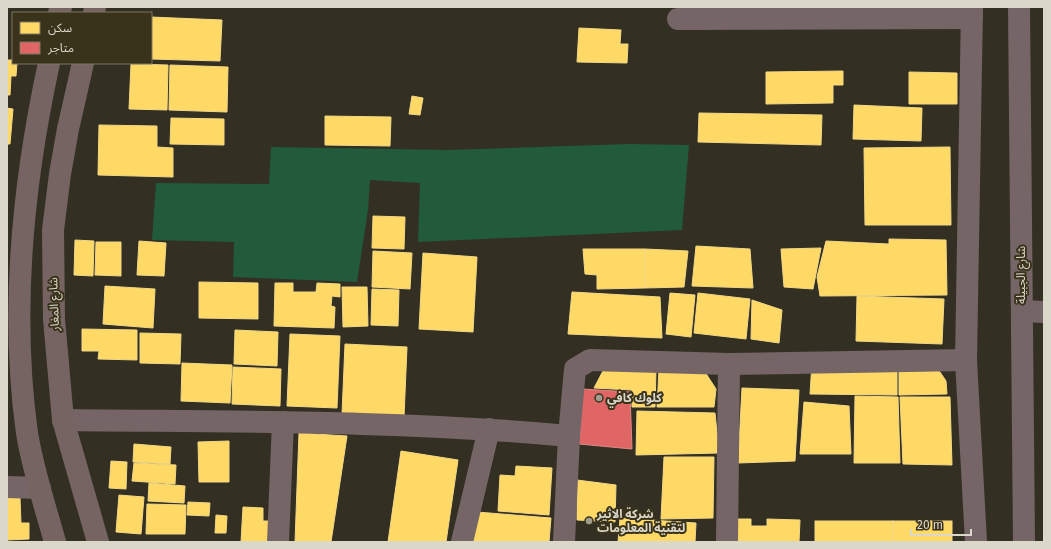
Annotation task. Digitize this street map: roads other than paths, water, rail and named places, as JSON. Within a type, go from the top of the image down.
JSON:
[{"type":"main road","points":[[49,64],[36,123],[14,335],[28,435],[40,488],[55,542]]},
{"type":"main road","name":"شارع المغار","points":[[83,64],[68,129],[60,174],[53,230],[54,319],[63,420],[98,542]]},
{"type":"main road","points":[[36,123],[68,129]]},
{"type":"street","name":"شارع الجبيلة","points":[[1019,7],[1024,542]]},
{"type":"street","points":[[678,19],[972,12],[966,360],[976,542]]},
{"type":"street","points":[[1022,311],[1044,312]]},
{"type":"street","points":[[564,542],[569,436],[575,369],[590,360],[729,364],[966,360]]},
{"type":"street","points":[[727,542],[729,364]]},
{"type":"street","points":[[63,420],[283,422],[489,429],[569,436]]},
{"type":"street","points":[[278,542],[283,422]]},
{"type":"street","points":[[462,542],[489,429]]},
{"type":"street","points":[[7,487],[40,488]]},
{"type":"place","name":"كلوك كافي","points":[[599,398]]},
{"type":"place","name":"شركة الاثير لتقنية المعلومات","points":[[589,521]]}]
